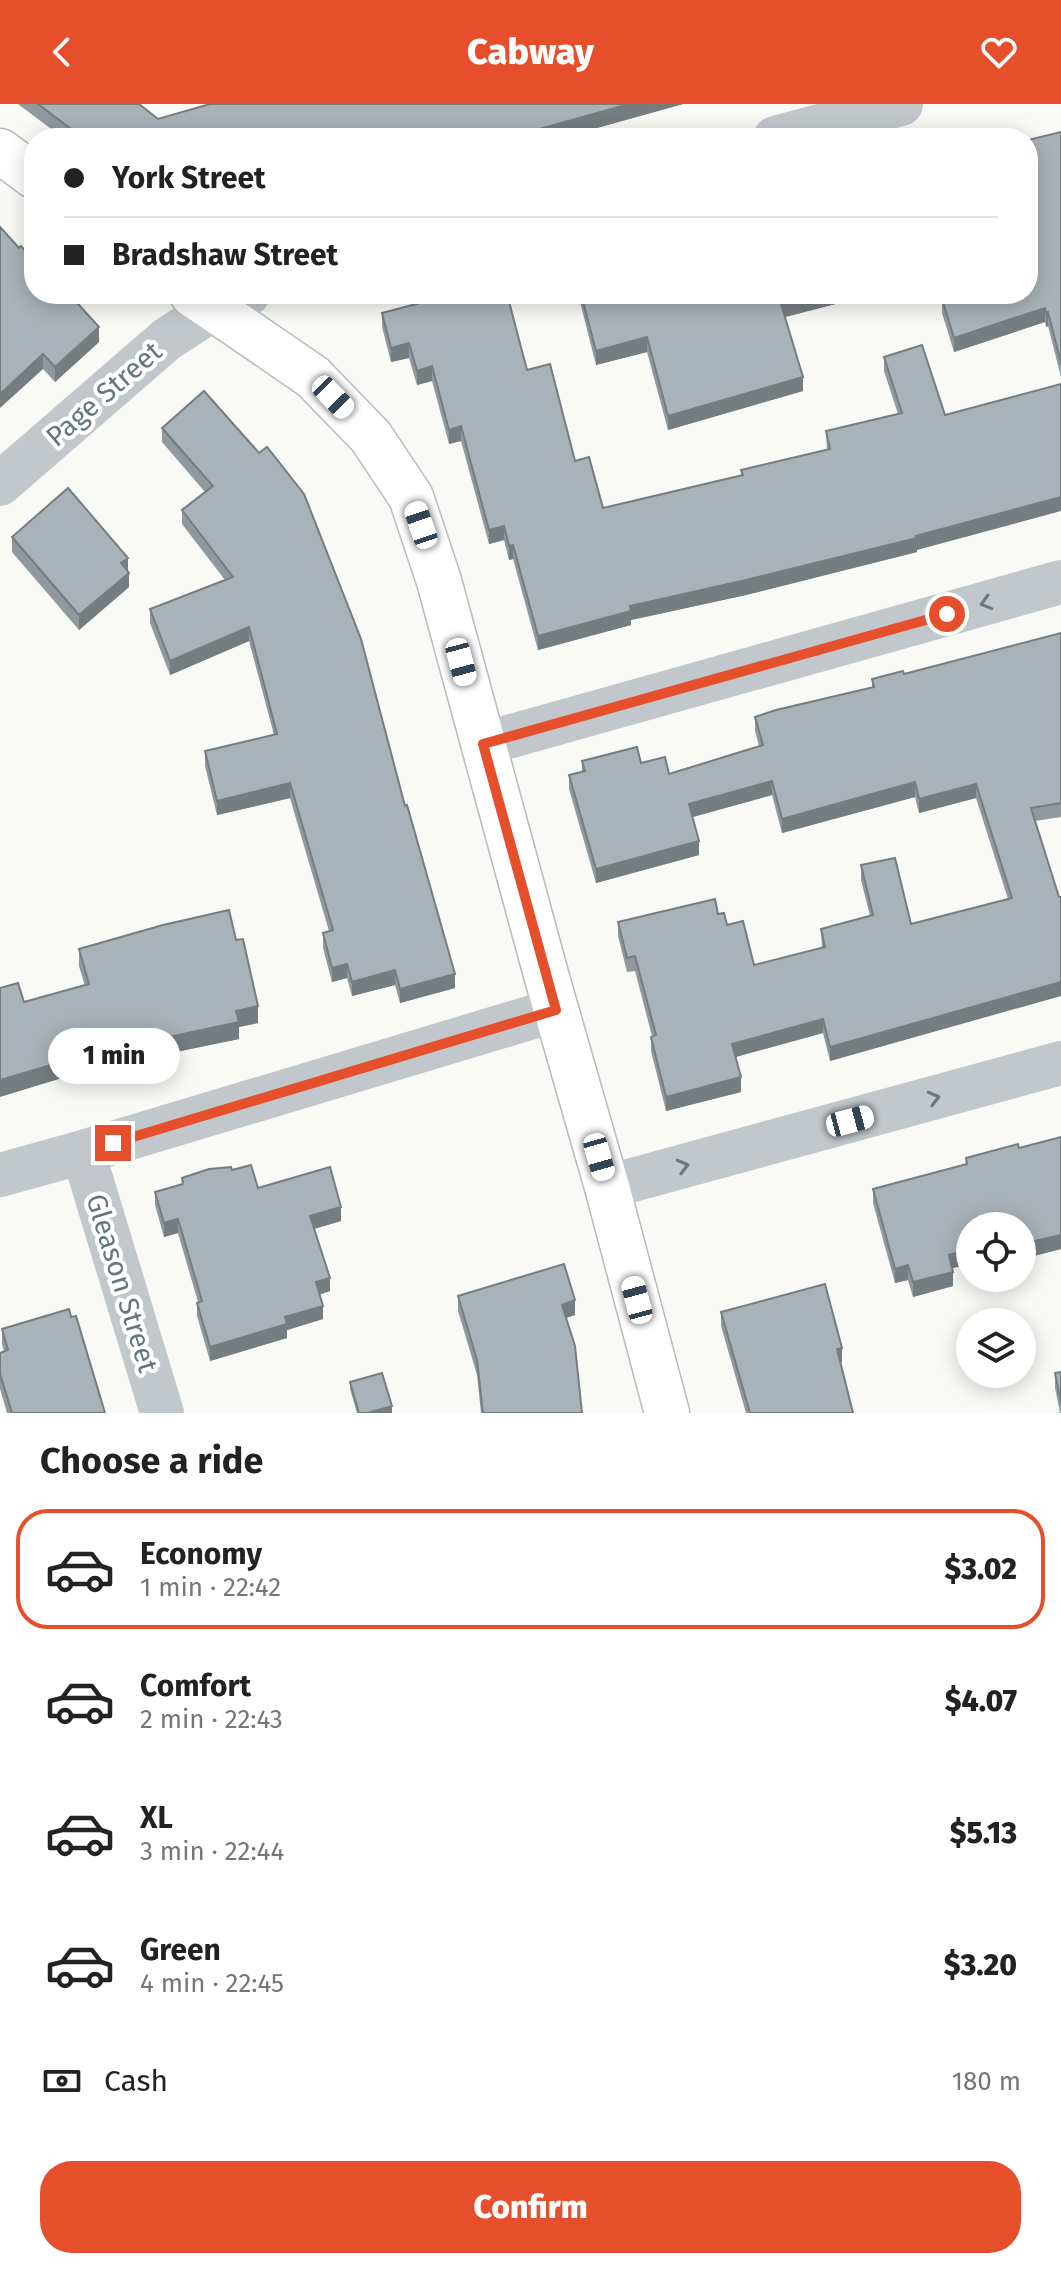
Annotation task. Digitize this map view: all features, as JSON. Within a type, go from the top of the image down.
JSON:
[{"type":"street","points":[[812,128],[901,104]]},
{"type":"street","points":[[0,151],[24,169]]},
{"type":"street","name":"Page Street","points":[[0,484],[211,304]]},
{"type":"street","points":[[223,304],[313,377],[371,437],[411,497],[439,581],[667,1413]]},
{"type":"street","points":[[483,744],[1061,582]]},
{"type":"street","points":[[0,1175],[556,1010]]},
{"type":"street","points":[[607,1187],[1061,1063]]},
{"type":"street","name":"Gleason Street","points":[[83,1152],[162,1413]]},
{"type":"building","points":[[38,104],[139,104],[158,119],[210,104],[629,104],[543,128],[70,128]]},
{"type":"building","points":[[1061,132],[1061,363],[1045,308],[954,338],[944,304],[1038,304],[1038,138]]},
{"type":"building","points":[[0,227],[24,249],[24,304],[78,304],[99,327],[55,367],[43,354],[0,394]]},
{"type":"building","points":[[416,304],[510,304],[527,370],[550,364],[575,461],[589,457],[603,508],[743,475],[741,470],[830,449],[826,431],[902,413],[884,357],[922,345],[945,415],[1061,384],[1061,497],[917,538],[630,606],[631,611],[538,636],[513,545],[509,546],[504,526],[489,530],[461,426],[449,430],[432,366],[417,371],[409,343],[391,348],[382,313]]},
{"type":"building","points":[[584,304],[781,304],[803,377],[668,416],[647,337],[596,351]]},
{"type":"building","points":[[204,391],[259,453],[267,447],[304,494],[361,639],[405,806],[455,974],[400,989],[395,970],[352,982],[347,964],[332,968],[323,933],[333,930],[290,783],[217,801],[205,751],[277,734],[249,627],[170,661],[150,609],[233,577],[182,510],[213,486],[162,428]]},
{"type":"building","points":[[68,488],[128,558],[121,563],[129,573],[79,615],[12,537]]},
{"type":"building","points":[[1061,633],[1061,803],[1031,808],[1061,897],[1061,982],[830,1047],[823,1019],[732,1044],[741,1077],[666,1097],[651,1037],[656,1035],[635,956],[627,958],[618,922],[715,899],[718,914],[724,913],[727,925],[743,921],[754,965],[825,947],[821,929],[873,915],[861,865],[895,858],[911,924],[1012,898],[976,784],[919,799],[915,782],[782,819],[772,781],[689,804],[699,841],[596,869],[569,775],[585,771],[582,761],[637,747],[641,763],[665,757],[669,774],[763,745],[755,717],[874,687],[872,679],[903,671],[904,674]]},
{"type":"building","points":[[229,910],[236,940],[243,939],[258,1006],[236,1011],[239,1022],[131,1045],[132,1051],[98,1061],[95,1052],[0,1080],[0,988],[18,983],[24,1002],[89,984],[79,949]]},
{"type":"building","points":[[1061,1137],[1061,1235],[1036,1241],[1036,1212],[956,1212],[956,1253],[949,1255],[953,1272],[913,1282],[908,1265],[895,1269],[873,1189],[967,1164],[966,1158],[1018,1144],[1019,1148]]},
{"type":"building","points":[[251,1165],[258,1188],[330,1167],[341,1207],[310,1216],[330,1278],[316,1282],[323,1306],[285,1317],[287,1324],[210,1347],[197,1303],[202,1301],[178,1219],[164,1223],[155,1192],[183,1184],[182,1178],[209,1169],[231,1167],[232,1170]]},
{"type":"building","points":[[564,1264],[575,1300],[562,1305],[575,1346],[582,1413],[483,1413],[477,1360],[458,1296]]},
{"type":"building","points":[[825,1284],[842,1348],[837,1349],[853,1413],[750,1413],[721,1312]]},
{"type":"building","points":[[69,1309],[71,1317],[76,1316],[105,1413],[12,1413],[0,1374],[0,1353],[8,1350],[2,1329]]},
{"type":"building","points":[[1061,1372],[1061,1402],[1055,1373]]},
{"type":"building","points":[[382,1373],[392,1406],[359,1413],[350,1382]]},
{"type":"route","points":[[113,1143],[556,1010],[483,744],[947,614]]}]
